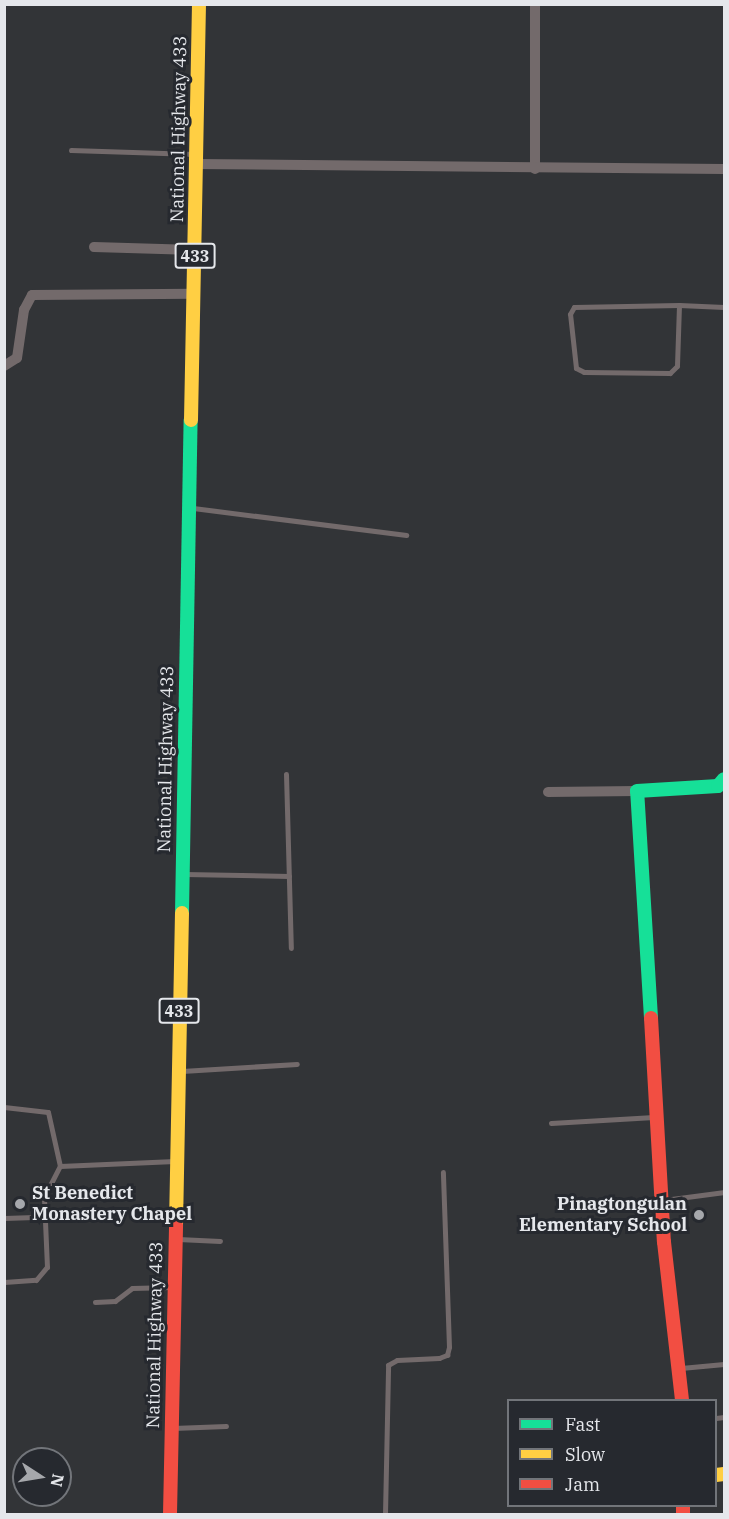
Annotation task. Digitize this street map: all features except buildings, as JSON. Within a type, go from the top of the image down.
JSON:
[{"type":"main road","name":"National Highway 433","points":[[170,1515],[199,4]]},
{"type":"main road","points":[[682,1399],[662,1200],[637,791],[701,788],[724,781]]},
{"type":"street","points":[[535,4],[535,169]]},
{"type":"street","points":[[195,159],[535,169],[724,169]]},
{"type":"street","points":[[94,247],[195,249]]},
{"type":"street","points":[[4,366],[17,358],[24,310],[32,295],[194,294]]},
{"type":"street","points":[[548,792],[637,791]]},
{"type":"lane","points":[[71,150],[195,159]]},
{"type":"lane","points":[[680,305],[677,366],[670,373],[584,372],[576,368],[570,314],[574,307],[680,305],[724,307]]},
{"type":"lane","points":[[188,507],[406,535]]},
{"type":"lane","points":[[286,774],[291,948]]},
{"type":"lane","points":[[182,873],[289,876]]},
{"type":"lane","points":[[178,1071],[297,1064]]},
{"type":"lane","points":[[4,1107],[48,1112],[60,1166],[44,1197],[42,1217],[47,1267],[43,1275],[36,1280],[4,1282]]},
{"type":"lane","points":[[551,1123],[656,1117]]},
{"type":"lane","points":[[60,1166],[176,1161]]},
{"type":"lane","points":[[385,1515],[388,1365],[397,1360],[439,1358],[447,1355],[449,1347],[443,1173]]},
{"type":"lane","points":[[662,1200],[724,1192]]},
{"type":"lane","points":[[4,1218],[42,1217]]},
{"type":"lane","points":[[174,1239],[220,1242]]},
{"type":"lane","points":[[95,1302],[115,1301],[132,1288],[174,1287]]},
{"type":"lane","points":[[679,1368],[724,1364]]},
{"type":"lane","points":[[172,1428],[226,1426]]},
{"type":"traffic: fast","points":[[182,913],[191,420]]},
{"type":"traffic: fast","points":[[651,1018],[637,791],[718,786],[724,779]]},
{"type":"traffic: slow","points":[[191,420],[199,4]]},
{"type":"traffic: slow","points":[[176,1225],[182,913]]},
{"type":"traffic: slow","points":[[717,1475],[724,1474]]},
{"type":"traffic: jam","points":[[651,1018],[664,1242],[682,1399]]},
{"type":"traffic: jam","points":[[170,1514],[176,1225]]},
{"type":"traffic: jam","points":[[683,1507],[683,1514]]},
{"type":"place","name":"St Benedict Monastery Chapel","points":[[20,1204]]},
{"type":"place","name":"Pinagtongulan Elementary School","points":[[699,1215]]}]
